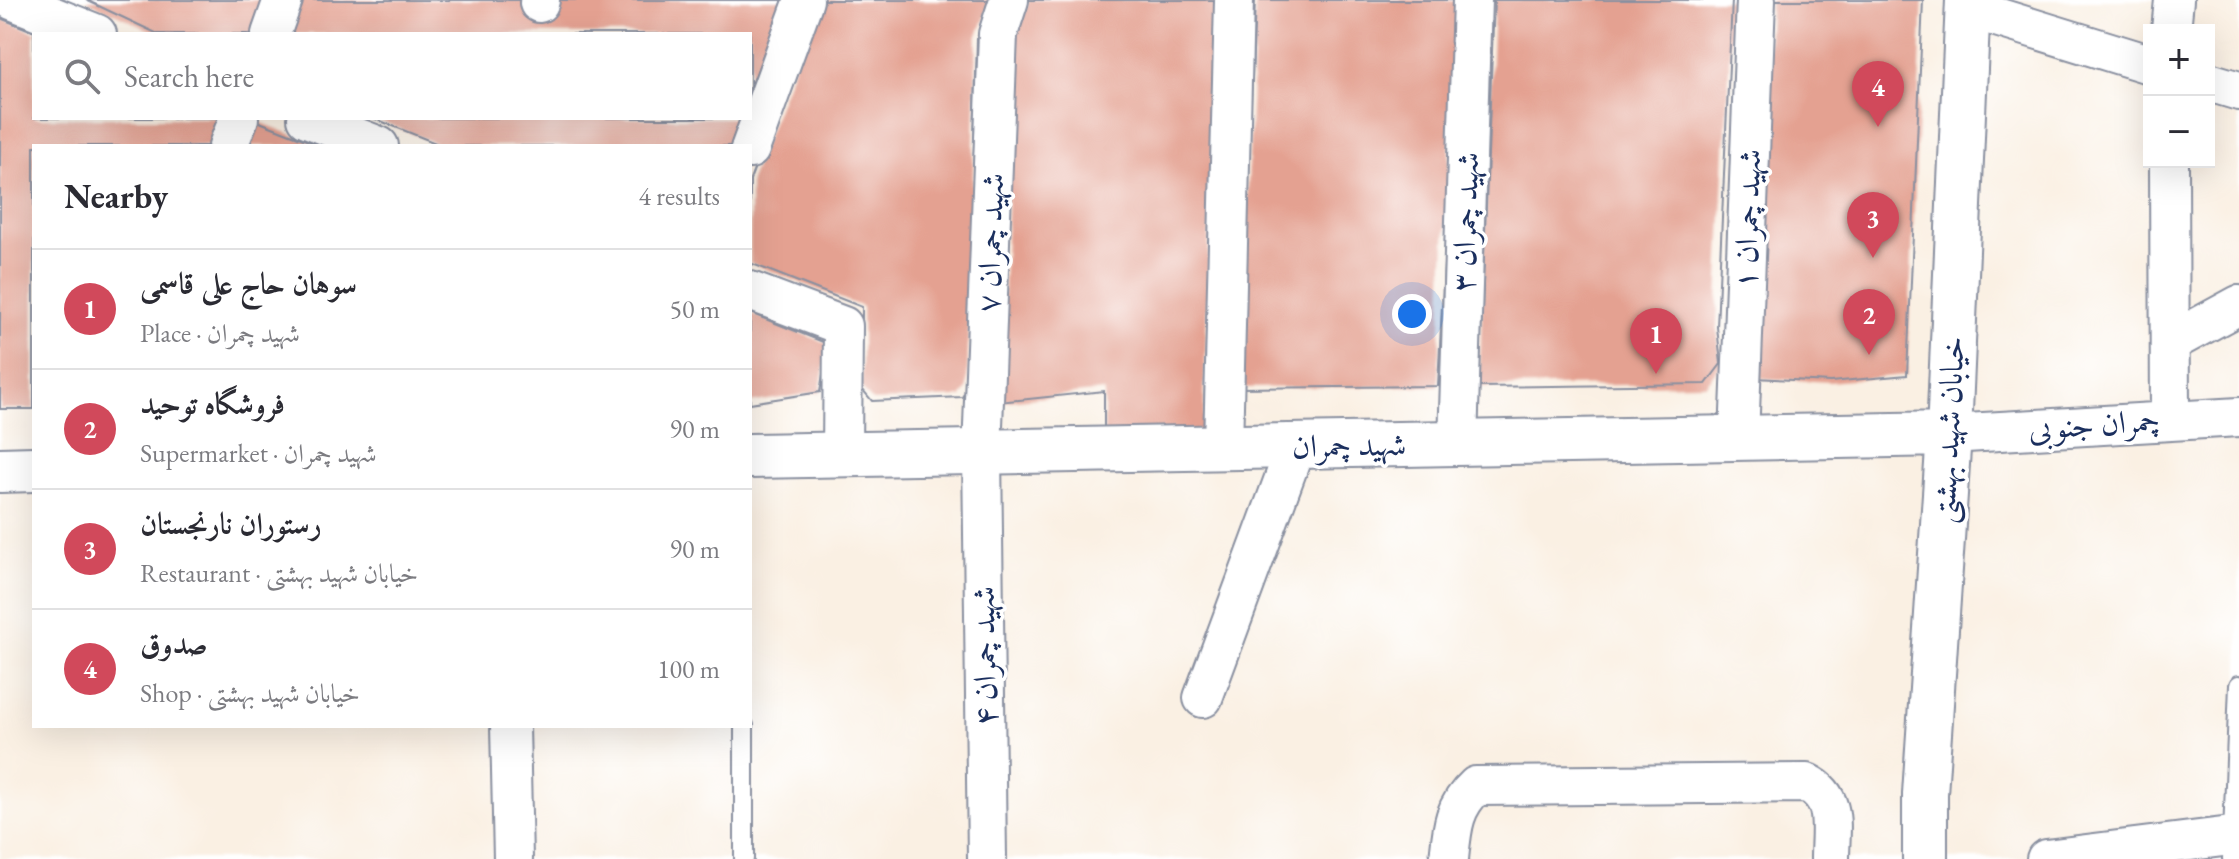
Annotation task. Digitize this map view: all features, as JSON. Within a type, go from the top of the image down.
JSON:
[{"type":"street","points":[[12,0],[92,32]]},
{"type":"street","points":[[272,32],[283,0]]},
{"type":"street","points":[[751,144],[757,105],[804,0]]},
{"type":"street","points":[[1223,447],[1234,0]]},
{"type":"street","name":"شهید چمران ۳","points":[[1458,443],[1472,0]]},
{"type":"street","name":"شهید چمران ۱","points":[[1739,438],[1756,0]]},
{"type":"street","points":[[2172,24],[2174,0]]},
{"type":"street","points":[[1968,4],[2143,62]]},
{"type":"street","name":"خیابان شهید بهشتی","points":[[1925,859],[1925,794],[1949,434],[1968,4]]},
{"type":"street","name":"شهید چمران ۷","points":[[982,452],[1004,17]]},
{"type":"street","points":[[2215,84],[2239,91]]},
{"type":"street","points":[[229,144],[238,120]]},
{"type":"street","points":[[312,120],[374,144]]},
{"type":"street","points":[[2169,168],[2170,419]]},
{"type":"street","points":[[752,292],[843,326],[842,455]]},
{"type":"street","points":[[2171,342],[2239,305]]},
{"type":"street","name":"چمران جنوبی","points":[[1949,434],[2239,417]]},
{"type":"street","name":"شهید چمران","points":[[752,456],[1949,434]]},
{"type":"street","points":[[1203,698],[1296,446]]},
{"type":"street","name":"شهید چمران ۴","points":[[982,452],[987,859]]},
{"type":"street","points":[[0,470],[32,469]]},
{"type":"street","points":[[510,728],[513,859]]},
{"type":"street","points":[[1449,859],[1453,820],[1462,799],[1476,786],[1807,783],[1822,790],[1830,806],[1830,859]]},
{"type":"street","points":[[2046,859],[2235,843]]},
{"type":"lane","points":[[2235,843],[2239,685]]},
{"type":"lane","points":[[744,728],[744,859]]},
{"type":"building","points":[[86,0],[264,0],[253,32],[154,32]]},
{"type":"building","points":[[295,0],[784,0],[752,85],[752,32],[283,32]]},
{"type":"building","points":[[819,0],[992,0],[977,38],[967,389],[962,397],[872,401],[862,389],[862,307],[752,264],[752,175]]},
{"type":"building","points":[[1029,0],[1216,0],[1203,445],[1104,445],[1104,391],[999,402],[1014,41]]},
{"type":"building","points":[[1255,0],[1457,0],[1438,386],[1240,388]]},
{"type":"building","points":[[1494,0],[1732,0],[1717,327],[1721,364],[1706,384],[1479,387]]},
{"type":"building","points":[[1770,0],[1923,0],[1907,375],[1830,382],[1756,378]]},
{"type":"building","points":[[0,18],[35,32],[32,32],[32,120],[223,120],[216,144],[32,144],[32,409],[0,409]]},
{"type":"building","points":[[252,120],[255,120],[316,144],[243,144]]},
{"type":"building","points":[[378,120],[749,120],[743,144],[438,144]]},
{"type":"building","points":[[752,314],[828,344],[820,392],[752,403]]},
{"type":"place","name":"صدوق","points":[[1878,127]]},
{"type":"place","name":"رستوران نارنجستان","points":[[1873,258]]},
{"type":"place","name":"فروشگاه توحید","points":[[1869,355]]},
{"type":"place","name":"سوهان حاج علی قاسمی","points":[[1656,374]]}]
